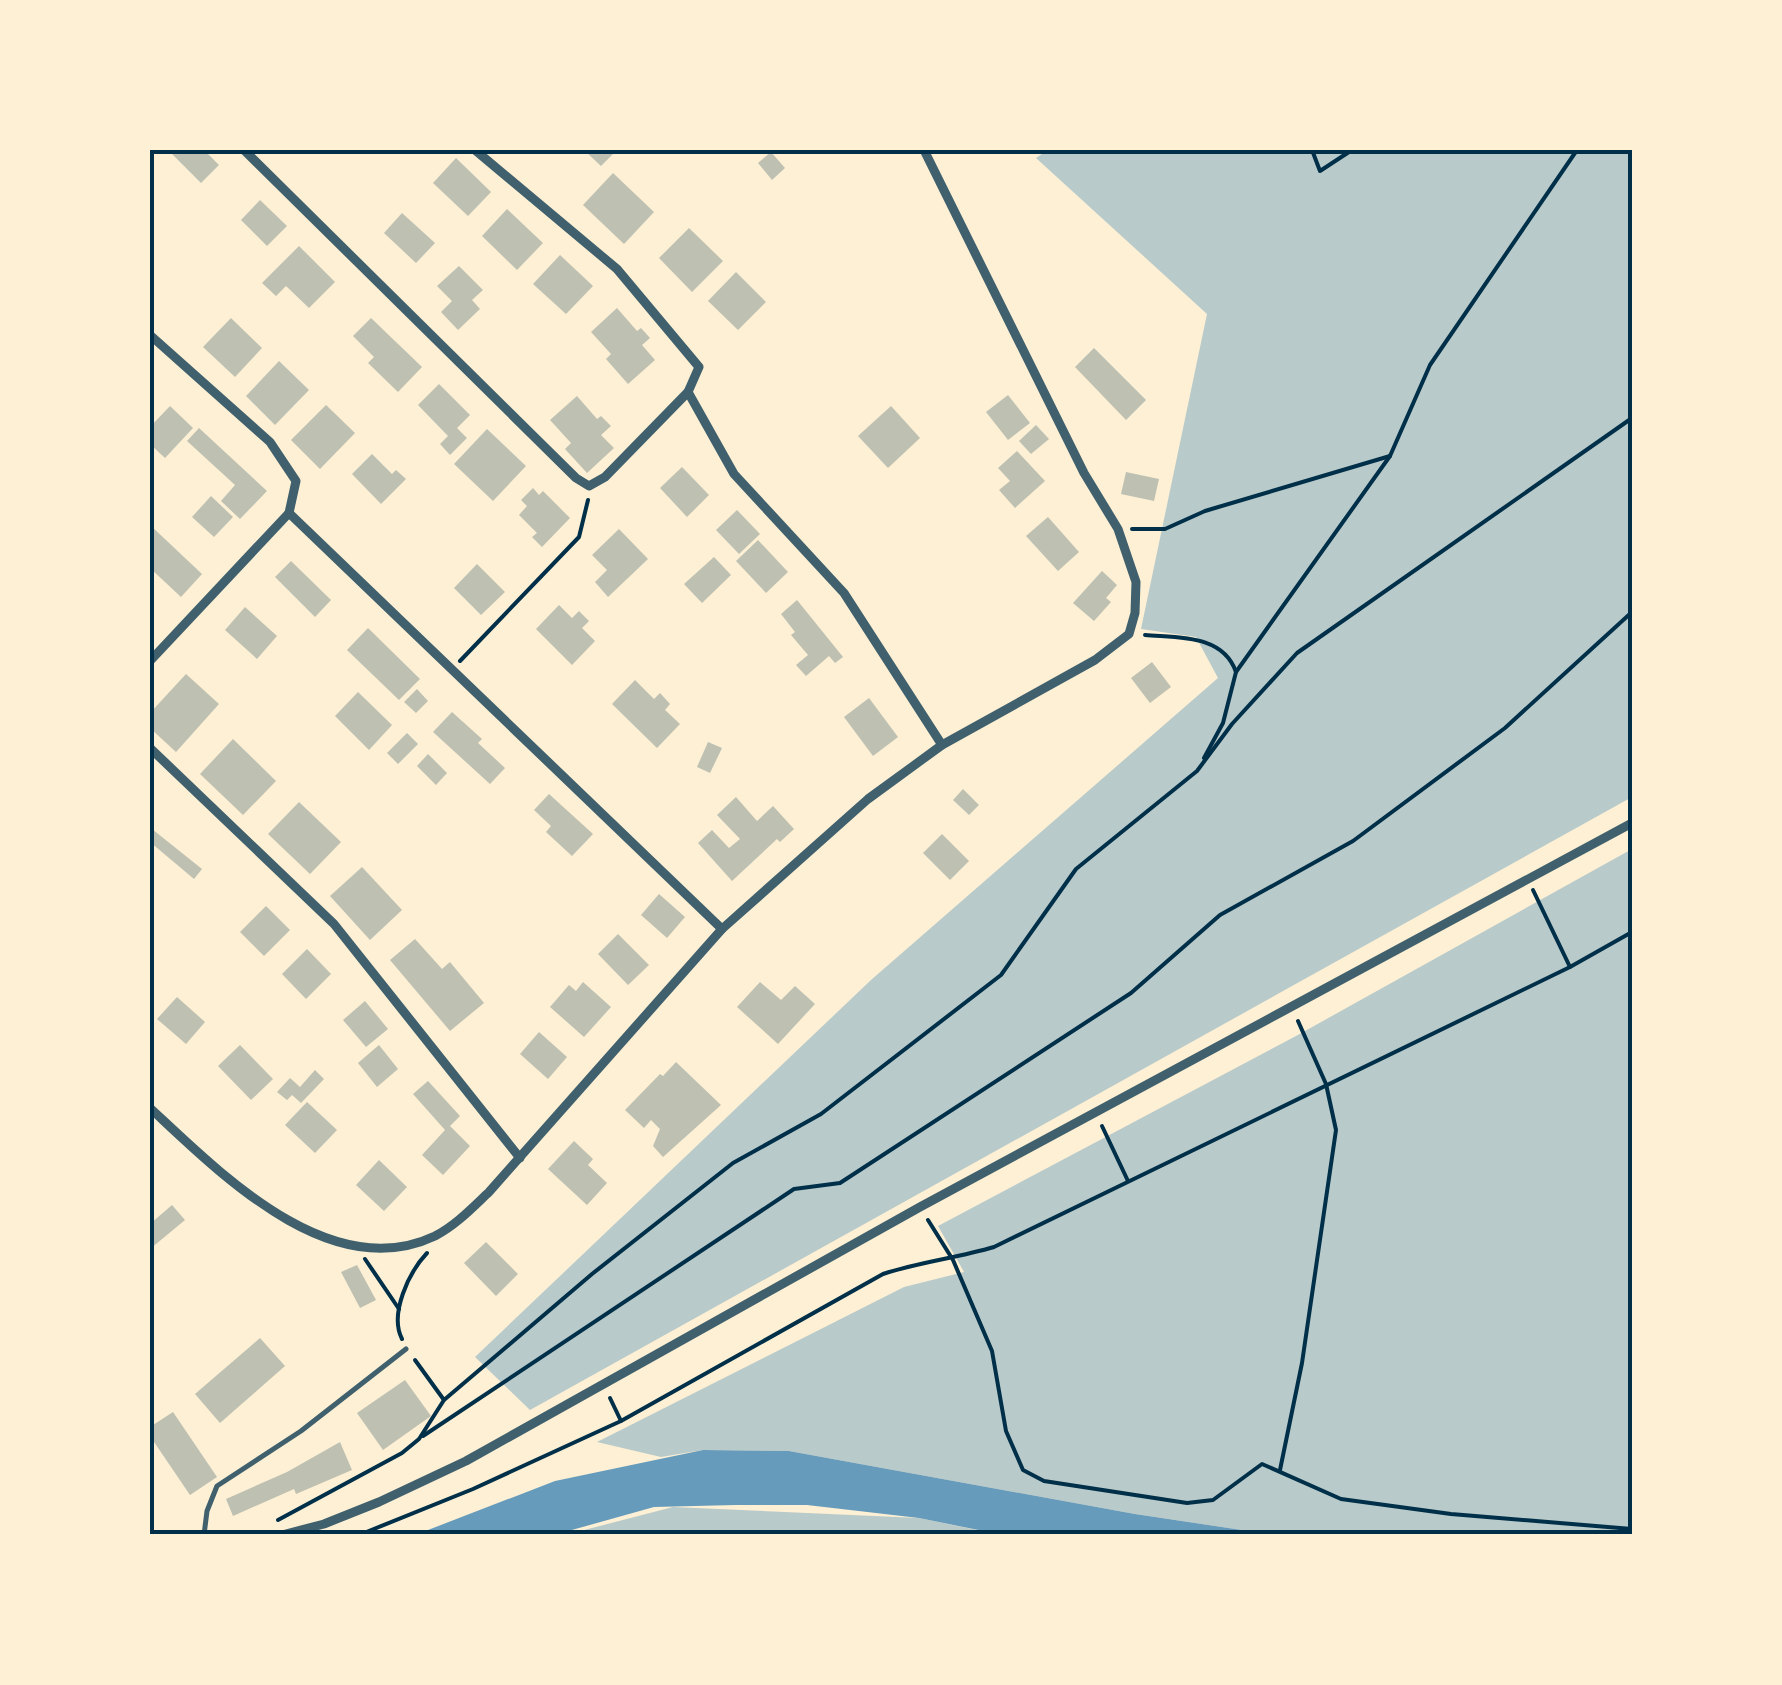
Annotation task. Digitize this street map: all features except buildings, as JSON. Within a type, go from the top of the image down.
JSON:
[{"type":"street","points":[[244,150],[576,478],[589,486],[604,477],[688,392],[699,367],[617,268],[475,150]]},
{"type":"street","points":[[150,1108],[212,1166],[269,1208],[326,1239],[357,1246],[389,1246],[432,1237],[455,1224],[520,1158],[722,929],[868,799],[942,746],[1114,647],[1129,634],[1135,613],[1136,582],[1118,529],[1084,473],[924,150]]},
{"type":"street","points":[[150,335],[270,442],[296,481],[289,513],[150,661]]},
{"type":"street","points":[[688,392],[734,474],[844,594],[942,746]]},
{"type":"street","points":[[289,513],[722,929]]},
{"type":"street","points":[[150,748],[334,924],[520,1158]]},
{"type":"street","points":[[282,1535],[324,1524],[379,1502],[466,1461],[920,1207],[998,1170],[1292,1007],[1530,883],[1632,823]]},
{"type":"lane","points":[[204,1535],[217,1486],[300,1431],[406,1349]]},
{"type":"path","points":[[1312,150],[1320,171],[1352,150]]},
{"type":"path","points":[[1197,772],[1223,723],[1236,672],[1390,456],[1430,364],[1577,150]]},
{"type":"path","points":[[419,1439],[444,1400],[592,1274],[733,1163],[821,1114],[1001,975],[1076,869],[1197,772],[1232,724],[1296,653],[1632,418]]},
{"type":"path","points":[[1118,529],[1165,530],[1204,511],[1390,456]]},
{"type":"path","points":[[452,670],[579,537],[588,512]]},
{"type":"path","points":[[269,1528],[278,1519],[402,1453],[794,1189],[840,1183],[1131,993],[1220,915],[1353,841],[1505,728],[1632,612]]},
{"type":"path","points":[[1129,634],[1208,641],[1234,665],[1236,672]]},
{"type":"path","points":[[1530,883],[1570,967]]},
{"type":"path","points":[[358,1535],[473,1489],[621,1421],[882,1274],[916,1263],[953,1260],[994,1248],[1570,967],[1632,932]]},
{"type":"path","points":[[1280,1470],[1302,1363],[1336,1130],[1326,1084],[1292,1007]]},
{"type":"path","points":[[1096,1114],[1128,1181]]},
{"type":"path","points":[[920,1207],[953,1260],[992,1351],[1006,1431],[1023,1470],[1044,1481],[1186,1503],[1213,1500],[1262,1464],[1341,1498],[1451,1514],[1632,1529]]},
{"type":"path","points":[[357,1246],[399,1309]]},
{"type":"path","points":[[432,1247],[422,1259],[399,1309],[396,1328],[406,1349],[444,1400]]},
{"type":"path","points":[[603,1384],[621,1421]]},
{"type":"shaded area","points":[[1048,150],[1632,150],[1632,797],[530,1410],[475,1357],[871,980],[1218,678],[1196,637],[1141,629],[1207,314],[1036,158]]},
{"type":"shaded area","points":[[1632,849],[1632,1535],[1275,1535],[1135,1514],[789,1451],[703,1450],[661,1457],[597,1442],[904,1287],[964,1272],[938,1226],[1296,1036]]},
{"type":"shaded area","points":[[673,1507],[919,1518],[1001,1535],[565,1535]]},
{"type":"water","points":[[703,1450],[789,1451],[1135,1514],[1275,1535],[1003,1535],[919,1518],[807,1505],[735,1505],[654,1507],[554,1535],[415,1535],[555,1481]]}]
